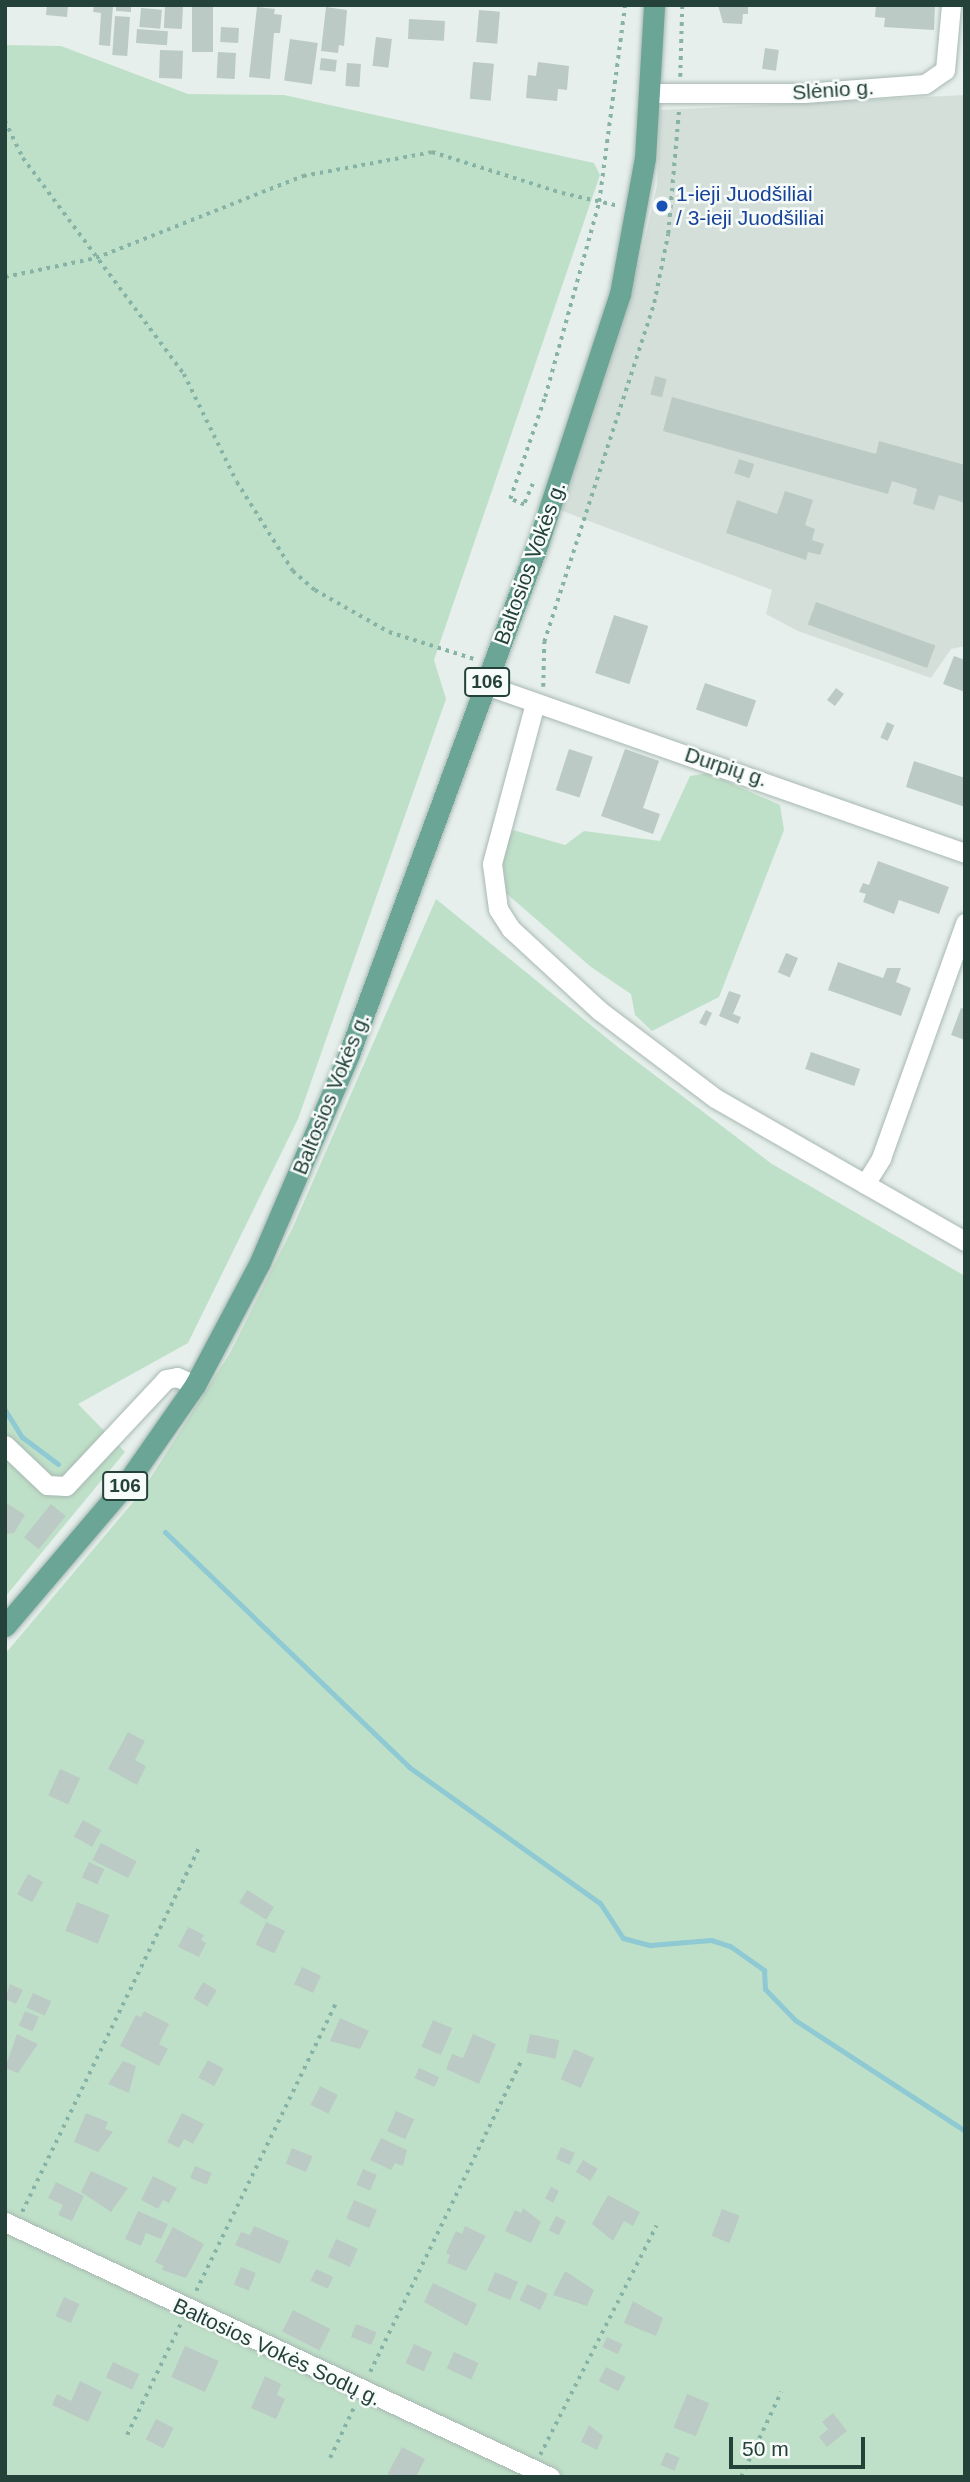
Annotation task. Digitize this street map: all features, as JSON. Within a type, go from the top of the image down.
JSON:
[{"type":"main road","name":"Baltosios Vokės g.","points":[[195,1385],[225,1332],[295,1185],[349,1054],[490,675],[591,393],[620,294],[638,210],[650,93],[654,5]]},
{"type":"main road","name":"106","points":[[5,1626],[127,1484],[195,1385]]},
{"type":"street","name":"Slėnio g.","points":[[650,93],[804,93],[925,84],[945,70],[951,5]]},
{"type":"street","name":"Durpių g.","points":[[490,675],[540,704],[965,853]]},
{"type":"street","points":[[540,704],[492,864],[498,909],[511,929],[670,1066],[715,1098],[965,1241]]},
{"type":"street","points":[[865,1184],[881,1158],[965,923]]},
{"type":"street","points":[[5,1445],[47,1485],[66,1486],[166,1379],[177,1377],[195,1385]]},
{"type":"street","name":"Baltosios Vokės Sodų g.","points":[[10,2225],[360,2392],[541,2473]]},
{"type":"path","points":[[533,484],[524,505],[510,499],[545,397],[599,202],[625,5]]},
{"type":"path","points":[[540,704],[540,667],[544,642],[654,303],[679,148],[682,5]]},
{"type":"path","points":[[5,121],[23,158],[184,374],[237,482],[293,571],[315,590],[389,632],[490,675]]},
{"type":"path","points":[[5,277],[96,258],[303,176],[432,152],[599,202],[638,210]]},
{"type":"path","points":[[10,2225],[199,1848]]},
{"type":"path","points":[[127,2435],[336,2003]]},
{"type":"path","points":[[330,2458],[522,2059]]},
{"type":"path","points":[[541,2473],[656,2226]]},
{"type":"path","points":[[741,2477],[781,2392]]},
{"type":"shaded area","points":[[965,95],[965,646],[951,649],[931,678],[798,631],[766,614],[772,590],[560,510],[642,252],[657,186],[660,110]]},
{"type":"green space","points":[[5,45],[61,46],[188,94],[284,95],[594,163],[600,175],[434,660],[446,699],[298,1119],[188,1343],[78,1404],[125,1452],[5,1597]]},
{"type":"green space","points":[[708,773],[780,805],[784,830],[719,997],[652,1031],[635,1015],[631,994],[591,967],[506,893],[502,852],[513,830],[565,845],[584,831],[660,841],[690,776]]},
{"type":"green space","points":[[436,899],[619,1048],[772,1164],[965,1276],[965,2477],[5,2477],[5,1654],[140,1494],[230,1353],[293,1227]]},
{"type":"building","points":[[47,5],[68,5],[67,17],[46,15]]},
{"type":"building","points":[[94,5],[113,5],[110,46],[99,45],[101,13],[93,12]]},
{"type":"building","points":[[116,5],[131,5],[131,12],[116,11]]},
{"type":"building","points":[[192,5],[213,5],[213,52],[192,52]]},
{"type":"building","points":[[718,5],[748,5],[748,14],[743,14],[742,24],[723,23]]},
{"type":"building","points":[[876,5],[935,5],[934,30],[884,27],[885,18],[875,17]]},
{"type":"building","points":[[165,6],[183,7],[182,29],[164,28]]},
{"type":"building","points":[[257,7],[275,9],[274,14],[282,15],[280,33],[274,33],[270,79],[249,77]]},
{"type":"building","points":[[326,7],[347,10],[344,46],[339,45],[338,53],[321,51]]},
{"type":"building","points":[[141,8],[162,10],[160,29],[139,27]]},
{"type":"building","points":[[479,10],[500,12],[497,44],[476,42]]},
{"type":"building","points":[[115,16],[130,17],[127,56],[112,55]]},
{"type":"building","points":[[409,19],[445,21],[444,41],[408,39]]},
{"type":"building","points":[[221,27],[239,28],[238,43],[220,42]]},
{"type":"building","points":[[137,29],[168,31],[167,45],[136,43]]},
{"type":"building","points":[[376,37],[392,39],[388,68],[372,66]]},
{"type":"building","points":[[290,39],[318,43],[312,84],[284,81]]},
{"type":"building","points":[[765,48],[779,50],[776,71],[762,69]]},
{"type":"building","points":[[160,50],[183,51],[182,79],[159,78]]},
{"type":"building","points":[[218,52],[236,53],[235,79],[217,78]]},
{"type":"building","points":[[321,58],[337,60],[335,72],[320,70]]},
{"type":"building","points":[[473,62],[494,64],[491,101],[470,99]]},
{"type":"building","points":[[538,62],[569,66],[567,90],[558,89],[557,101],[526,98],[528,75],[536,76]]},
{"type":"building","points":[[347,63],[361,64],[359,87],[345,86]]},
{"type":"building","points":[[655,376],[667,379],[662,397],[650,394]]},
{"type":"building","points":[[672,397],[876,454],[879,441],[965,465],[965,503],[939,495],[934,510],[913,504],[917,489],[892,481],[888,494],[663,431]]},
{"type":"building","points":[[739,459],[754,464],[750,478],[734,473]]},
{"type":"building","points":[[785,491],[813,500],[805,525],[815,529],[812,540],[824,544],[820,555],[808,552],[806,560],[726,533],[737,500],[777,514]]},
{"type":"building","points":[[816,602],[935,645],[927,668],[808,625]]},
{"type":"building","points":[[614,615],[648,626],[629,684],[595,673]]},
{"type":"building","points":[[954,656],[965,660],[965,692],[943,684]]},
{"type":"building","points":[[705,683],[756,701],[747,727],[696,709]]},
{"type":"building","points":[[836,688],[844,694],[835,706],[827,700]]},
{"type":"building","points":[[887,722],[894,725],[888,741],[880,738]]},
{"type":"building","points":[[569,749],[593,757],[579,798],[556,790]]},
{"type":"building","points":[[625,749],[659,761],[643,808],[660,814],[653,834],[601,816]]},
{"type":"building","points":[[914,761],[965,778],[965,807],[906,787]]},
{"type":"building","points":[[878,861],[949,887],[939,914],[899,900],[894,914],[863,902],[866,894],[859,892],[863,883],[869,885]]},
{"type":"building","points":[[786,953],[798,958],[790,977],[778,972]]},
{"type":"building","points":[[838,962],[883,978],[887,968],[901,968],[896,982],[911,988],[901,1016],[828,990]]},
{"type":"building","points":[[729,991],[741,995],[733,1014],[741,1017],[738,1024],[719,1016]]},
{"type":"building","points":[[961,1008],[965,1009],[965,1040],[951,1035]]},
{"type":"building","points":[[706,1010],[712,1013],[706,1026],[699,1023]]},
{"type":"building","points":[[811,1052],[860,1069],[854,1086],[805,1069]]},
{"type":"building","points":[[5,1502],[25,1515],[14,1533],[5,1534]]},
{"type":"building","points":[[51,1504],[66,1516],[39,1549],[24,1537]]},
{"type":"building","points":[[128,1732],[145,1741],[135,1760],[146,1766],[137,1785],[108,1769]]},
{"type":"building","points":[[60,1769],[80,1778],[68,1804],[48,1795]]},
{"type":"building","points":[[83,1820],[101,1830],[92,1847],[74,1837]]},
{"type":"building","points":[[101,1843],[137,1861],[128,1878],[92,1860]]},
{"type":"building","points":[[89,1862],[104,1869],[97,1885],[82,1877]]},
{"type":"building","points":[[28,1874],[43,1882],[32,1902],[17,1894]]},
{"type":"building","points":[[247,1890],[274,1907],[266,1920],[239,1903]]},
{"type":"building","points":[[77,1902],[109,1915],[98,1944],[65,1931]]},
{"type":"building","points":[[266,1922],[285,1931],[274,1954],[255,1945]]},
{"type":"building","points":[[188,1927],[204,1935],[201,1940],[206,1943],[199,1957],[178,1947]]},
{"type":"building","points":[[302,1967],[321,1976],[313,1993],[294,1984]]},
{"type":"building","points":[[203,1982],[217,1990],[207,2006],[194,1998]]},
{"type":"building","points":[[10,1984],[23,1990],[16,2004],[5,1999]]},
{"type":"building","points":[[33,1993],[51,2001],[45,2016],[26,2008]]},
{"type":"building","points":[[25,2011],[39,2017],[33,2032],[19,2026]]},
{"type":"building","points":[[144,2011],[169,2024],[159,2044],[168,2049],[159,2066],[120,2046],[136,2015],[141,2017]]},
{"type":"building","points":[[340,2018],[369,2031],[360,2049],[330,2041]]},
{"type":"building","points":[[433,2020],[452,2028],[441,2055],[422,2047]]},
{"type":"building","points":[[17,2034],[38,2044],[18,2073],[5,2068]]},
{"type":"building","points":[[473,2034],[496,2044],[479,2084],[446,2069],[452,2054],[463,2058]]},
{"type":"building","points":[[530,2034],[559,2040],[555,2059],[526,2053]]},
{"type":"building","points":[[574,2049],[594,2058],[581,2088],[561,2079]]},
{"type":"building","points":[[208,2060],[224,2069],[214,2086],[198,2077]]},
{"type":"building","points":[[123,2061],[136,2066],[129,2093],[108,2084]]},
{"type":"building","points":[[419,2068],[439,2077],[435,2087],[415,2078]]},
{"type":"building","points":[[320,2086],[338,2095],[328,2114],[310,2105]]},
{"type":"building","points":[[396,2111],[414,2119],[405,2139],[387,2131]]},
{"type":"building","points":[[86,2113],[108,2122],[105,2129],[113,2132],[98,2152],[74,2142]]},
{"type":"building","points":[[182,2113],[204,2124],[193,2144],[184,2139],[179,2148],[167,2142]]},
{"type":"building","points":[[381,2138],[407,2150],[403,2166],[395,2163],[391,2170],[370,2160]]},
{"type":"building","points":[[561,2147],[575,2153],[570,2165],[556,2159]]},
{"type":"building","points":[[292,2148],[312,2156],[306,2172],[286,2164]]},
{"type":"building","points":[[583,2160],[598,2169],[590,2181],[576,2172]]},
{"type":"building","points":[[195,2166],[212,2173],[207,2185],[190,2178]]},
{"type":"building","points":[[363,2169],[377,2175],[370,2191],[356,2185]]},
{"type":"building","points":[[91,2171],[128,2188],[111,2212],[81,2192]]},
{"type":"building","points":[[153,2176],[177,2188],[169,2203],[163,2200],[158,2209],[141,2200]]},
{"type":"building","points":[[56,2182],[84,2196],[72,2221],[58,2215],[63,2205],[48,2198]]},
{"type":"building","points":[[551,2187],[559,2191],[553,2203],[545,2199]]},
{"type":"building","points":[[608,2195],[640,2212],[633,2226],[624,2221],[613,2241],[592,2224]]},
{"type":"building","points":[[354,2200],[377,2210],[369,2228],[346,2218]]},
{"type":"building","points":[[523,2208],[541,2222],[531,2243],[505,2231],[515,2210],[521,2213]]},
{"type":"building","points":[[722,2209],[740,2216],[729,2243],[712,2236]]},
{"type":"building","points":[[138,2211],[168,2224],[161,2239],[146,2233],[141,2246],[125,2239]]},
{"type":"building","points":[[556,2216],[566,2221],[559,2235],[549,2230]]},
{"type":"building","points":[[254,2226],[289,2241],[280,2264],[235,2245],[241,2232],[250,2235]]},
{"type":"building","points":[[465,2226],[486,2236],[466,2271],[447,2263],[450,2255],[446,2253],[456,2231],[462,2234]]},
{"type":"building","points":[[173,2227],[204,2244],[186,2278],[162,2270],[164,2266],[155,2262]]},
{"type":"building","points":[[336,2239],[358,2249],[350,2267],[328,2257]]},
{"type":"building","points":[[241,2267],[256,2273],[249,2291],[234,2285]]},
{"type":"building","points":[[316,2269],[333,2277],[328,2289],[311,2281]]},
{"type":"building","points":[[565,2271],[594,2290],[587,2306],[553,2295]]},
{"type":"building","points":[[495,2272],[518,2282],[510,2300],[487,2290]]},
{"type":"building","points":[[433,2283],[477,2304],[467,2326],[424,2302]]},
{"type":"building","points":[[527,2284],[548,2294],[540,2310],[519,2300]]},
{"type":"building","points":[[64,2297],[80,2304],[71,2323],[55,2316]]},
{"type":"building","points":[[633,2301],[663,2318],[656,2336],[624,2323]]},
{"type":"building","points":[[293,2310],[330,2329],[320,2350],[282,2331]]},
{"type":"building","points":[[356,2324],[377,2332],[372,2345],[351,2337]]},
{"type":"building","points":[[607,2337],[622,2344],[618,2354],[602,2347]]},
{"type":"building","points":[[414,2344],[432,2352],[424,2371],[405,2363]]},
{"type":"building","points":[[185,2346],[219,2361],[205,2392],[171,2377]]},
{"type":"building","points":[[454,2352],[479,2363],[471,2379],[447,2368]]},
{"type":"building","points":[[113,2362],[139,2374],[132,2390],[106,2377]]},
{"type":"building","points":[[606,2367],[626,2377],[618,2391],[599,2381]]},
{"type":"building","points":[[265,2376],[281,2384],[277,2395],[285,2399],[276,2419],[251,2408]]},
{"type":"building","points":[[80,2381],[102,2392],[88,2422],[52,2405],[57,2394],[71,2401]]},
{"type":"building","points":[[687,2394],[709,2403],[696,2436],[674,2427]]},
{"type":"building","points":[[833,2413],[847,2431],[827,2447],[819,2437],[828,2429],[822,2422]]},
{"type":"building","points":[[156,2419],[174,2428],[163,2449],[146,2439]]},
{"type":"building","points":[[589,2425],[603,2436],[597,2450],[581,2442]]},
{"type":"building","points":[[402,2447],[425,2459],[416,2477],[386,2477]]},
{"type":"building","points":[[666,2452],[680,2458],[674,2471],[661,2465]]},
{"type":"waterway","points":[[5,1410],[22,1437],[58,1464]]},
{"type":"waterway","points":[[165,1532],[409,1767],[600,1903],[623,1938],[650,1945],[711,1940],[730,1946],[764,1970],[765,1989],[795,2020],[965,2131]]},
{"type":"place","name":"1-ieji Juodšiliai / 3-ieji Juodšiliai","points":[[662,206]]}]
